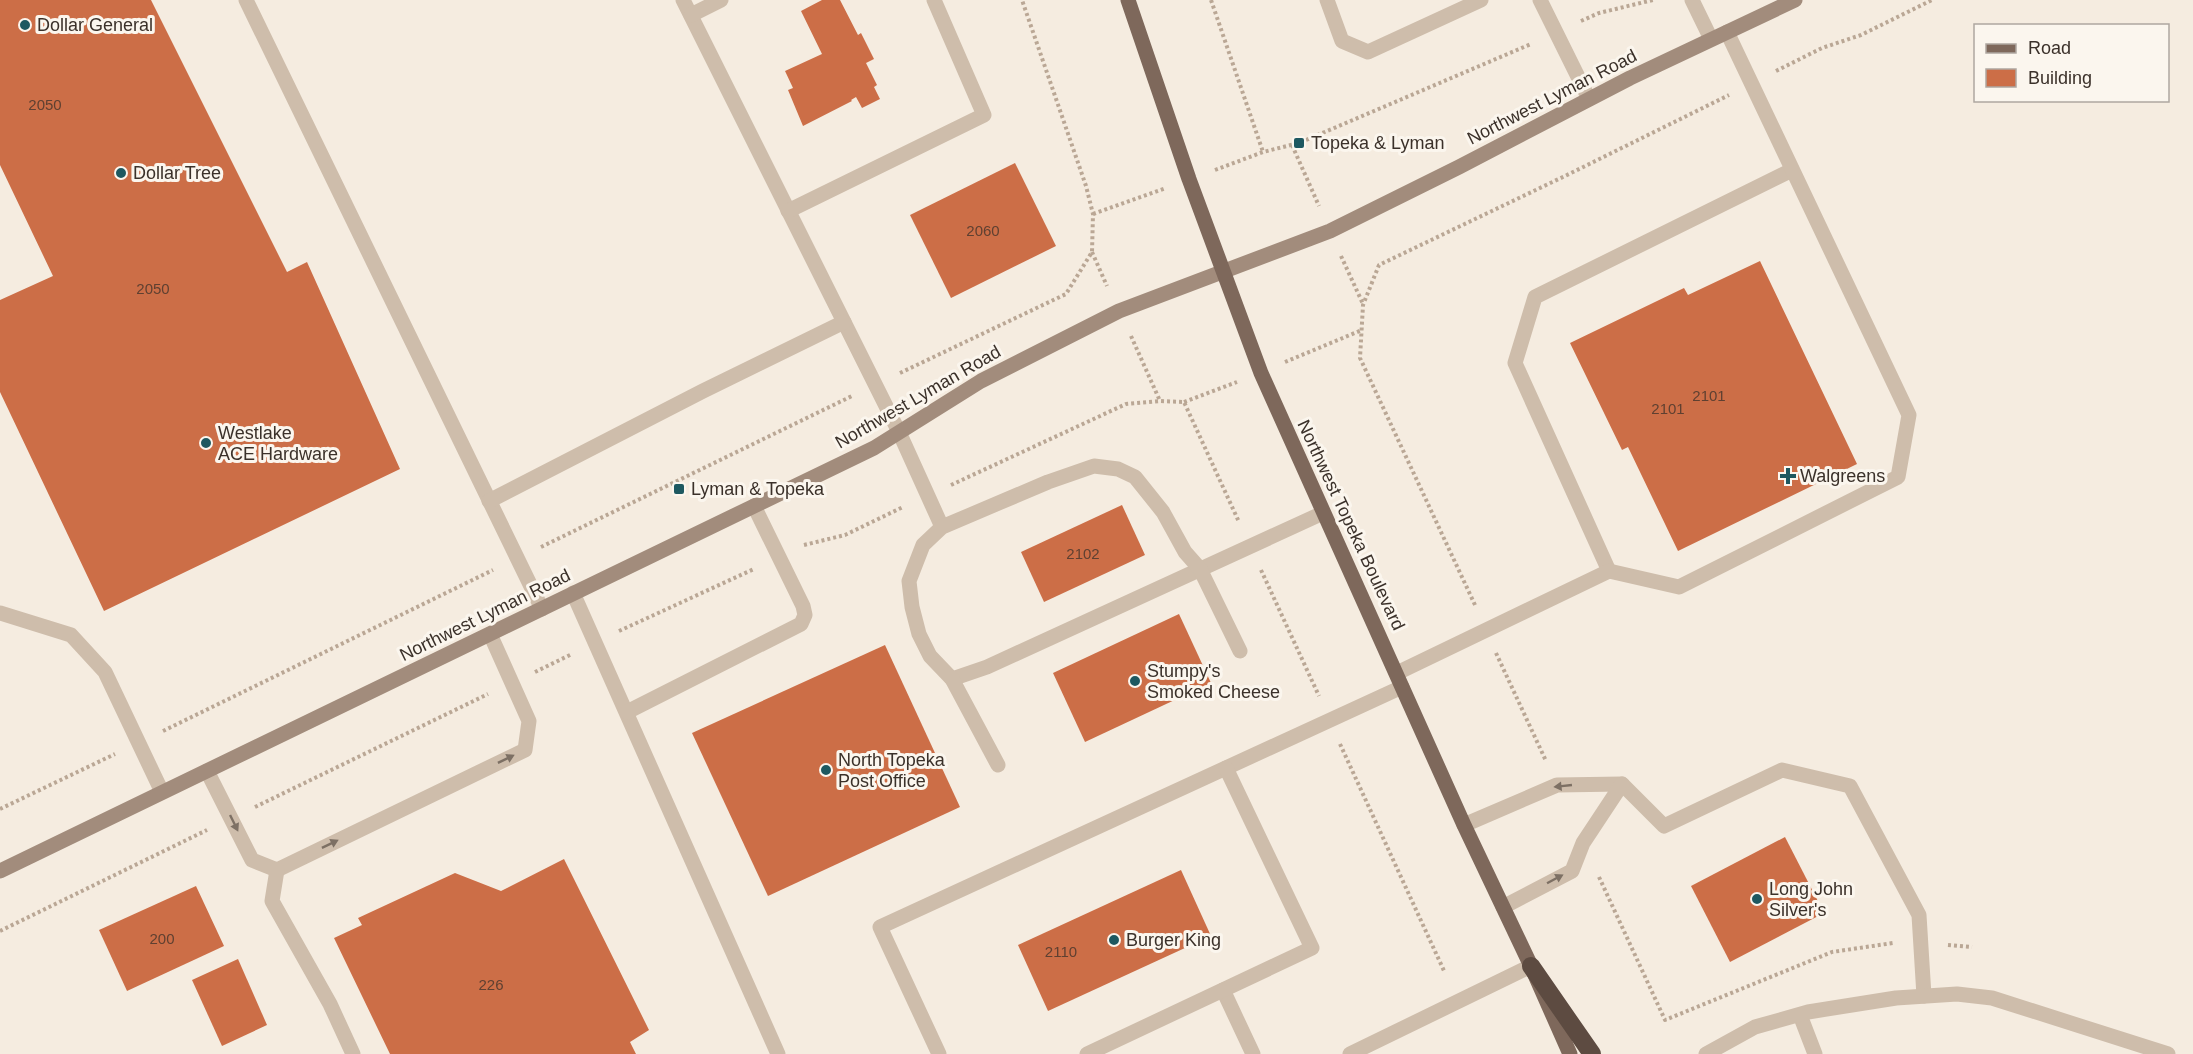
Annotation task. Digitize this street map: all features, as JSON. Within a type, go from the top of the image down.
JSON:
[{"type":"highway","points":[[1531,966],[1592,1054]]},
{"type":"main road","name":"Northwest Topeka Boulevard","points":[[1128,0],[1189,179],[1261,373],[1464,825],[1570,1054]]},
{"type":"street","points":[[246,0],[542,609]]},
{"type":"street","points":[[683,0],[899,432],[942,527]]},
{"type":"street","points":[[691,15],[722,0]]},
{"type":"street","points":[[788,211],[984,115],[934,0]]},
{"type":"street","points":[[1327,0],[1342,41],[1368,52],[1481,0]]},
{"type":"street","points":[[1540,0],[1589,99]]},
{"type":"street","points":[[1692,0],[1712,39]]},
{"type":"street","name":"Northwest Lyman Road","points":[[0,871],[874,448],[981,381],[1109,317],[1330,231],[1589,99],[1795,0]]},
{"type":"street","points":[[939,1054],[880,927],[1330,720],[1400,680],[1609,571],[1679,587],[1898,477],[1909,415],[1727,32]]},
{"type":"street","points":[[1609,571],[1515,363],[1534,297],[1792,170]]},
{"type":"street","points":[[489,501],[703,391],[844,322]]},
{"type":"street","points":[[998,765],[952,679],[930,656],[919,634],[909,582],[923,545],[942,527],[1048,482],[1094,466],[1118,469],[1135,477],[1163,512],[1185,552],[1200,569],[1240,651]]},
{"type":"street","points":[[627,712],[801,624],[806,615],[804,606],[754,506]]},
{"type":"street","points":[[952,679],[987,667],[1323,513]]},
{"type":"street","points":[[573,593],[778,1054]]},
{"type":"street","points":[[0,613],[71,635],[105,672],[162,792]]},
{"type":"street","points":[[207,771],[252,860],[277,870],[525,750],[529,721],[490,634]]},
{"type":"street","points":[[1088,1054],[1312,948],[1226,768]]},
{"type":"street","points":[[1464,825],[1557,785],[1622,784],[1664,826],[1782,770],[1850,786],[1919,915],[1924,996]]},
{"type":"street","points":[[1503,907],[1572,871],[1584,843],[1622,784]]},
{"type":"street","points":[[277,870],[272,901],[330,1004],[353,1054]]},
{"type":"street","points":[[1350,1054],[1531,966]]},
{"type":"street","points":[[1223,990],[1253,1054]]},
{"type":"street","points":[[1706,1054],[1755,1027],[1800,1015],[1896,998],[1957,994],[1992,998],[2161,1053]]},
{"type":"street","points":[[1800,1015],[1815,1054]]},
{"type":"path","points":[[0,810],[1066,294],[1092,252],[1093,214],[1086,186],[1022,0]]},
{"type":"path","points":[[1211,0],[1263,152],[1299,143],[1599,13],[1653,0]]},
{"type":"path","points":[[1822,48],[1860,35],[1932,0]]},
{"type":"path","points":[[0,931],[512,683],[807,544],[844,535],[1126,404],[1160,401],[1184,402],[1445,973]]},
{"type":"building","points":[[0,0],[151,0],[287,272],[307,262],[400,469],[104,611],[0,392],[0,300],[53,276],[0,165]]},
{"type":"building","points":[[822,0],[840,0],[858,35],[861,33],[874,59],[866,63],[877,85],[874,87],[880,99],[862,108],[856,97],[803,126],[788,90],[793,88],[785,71],[822,54],[801,11]]},
{"type":"building","points":[[1015,163],[1056,246],[951,298],[910,215]]},
{"type":"building","name":"Walgreens","points":[[1760,261],[1857,464],[1678,551],[1628,447],[1622,450],[1570,343],[1684,288],[1688,295]]},
{"type":"building","points":[[1122,505],[1145,555],[1044,602],[1021,552]]},
{"type":"building","points":[[1179,614],[1211,683],[1085,742],[1053,673]]},
{"type":"building","name":"North Topeka Post Office","points":[[885,645],[960,807],[768,896],[692,733]]},
{"type":"building","name":"Long John Silver's","points":[[1785,837],[1824,913],[1730,962],[1691,886]]},
{"type":"building","points":[[564,859],[649,1030],[630,1042],[636,1054],[390,1054],[334,938],[362,925],[358,918],[455,873],[501,891]]},
{"type":"building","name":"Burger King","points":[[1181,870],[1211,936],[1048,1011],[1018,945]]},
{"type":"building","points":[[196,886],[224,946],[127,991],[99,930]]},
{"type":"building","points":[[238,959],[267,1025],[222,1046],[192,980]]},
{"type":"place","name":"Dollar General","points":[[25,25]]},
{"type":"place","name":"Topeka & Lyman","points":[[1299,143]]},
{"type":"place","name":"Dollar Tree","points":[[121,173]]},
{"type":"place","name":"Westlake ACE Hardware","points":[[206,443]]},
{"type":"place","name":"Walgreens","points":[[1788,476]]},
{"type":"place","name":"Lyman & Topeka","points":[[679,489]]},
{"type":"place","name":"Stumpy's Smoked Cheese","points":[[1135,681]]},
{"type":"place","name":"North Topeka Post Office","points":[[826,770]]},
{"type":"place","name":"Long John Silver's","points":[[1757,899]]},
{"type":"place","name":"Burger King","points":[[1114,940]]}]
